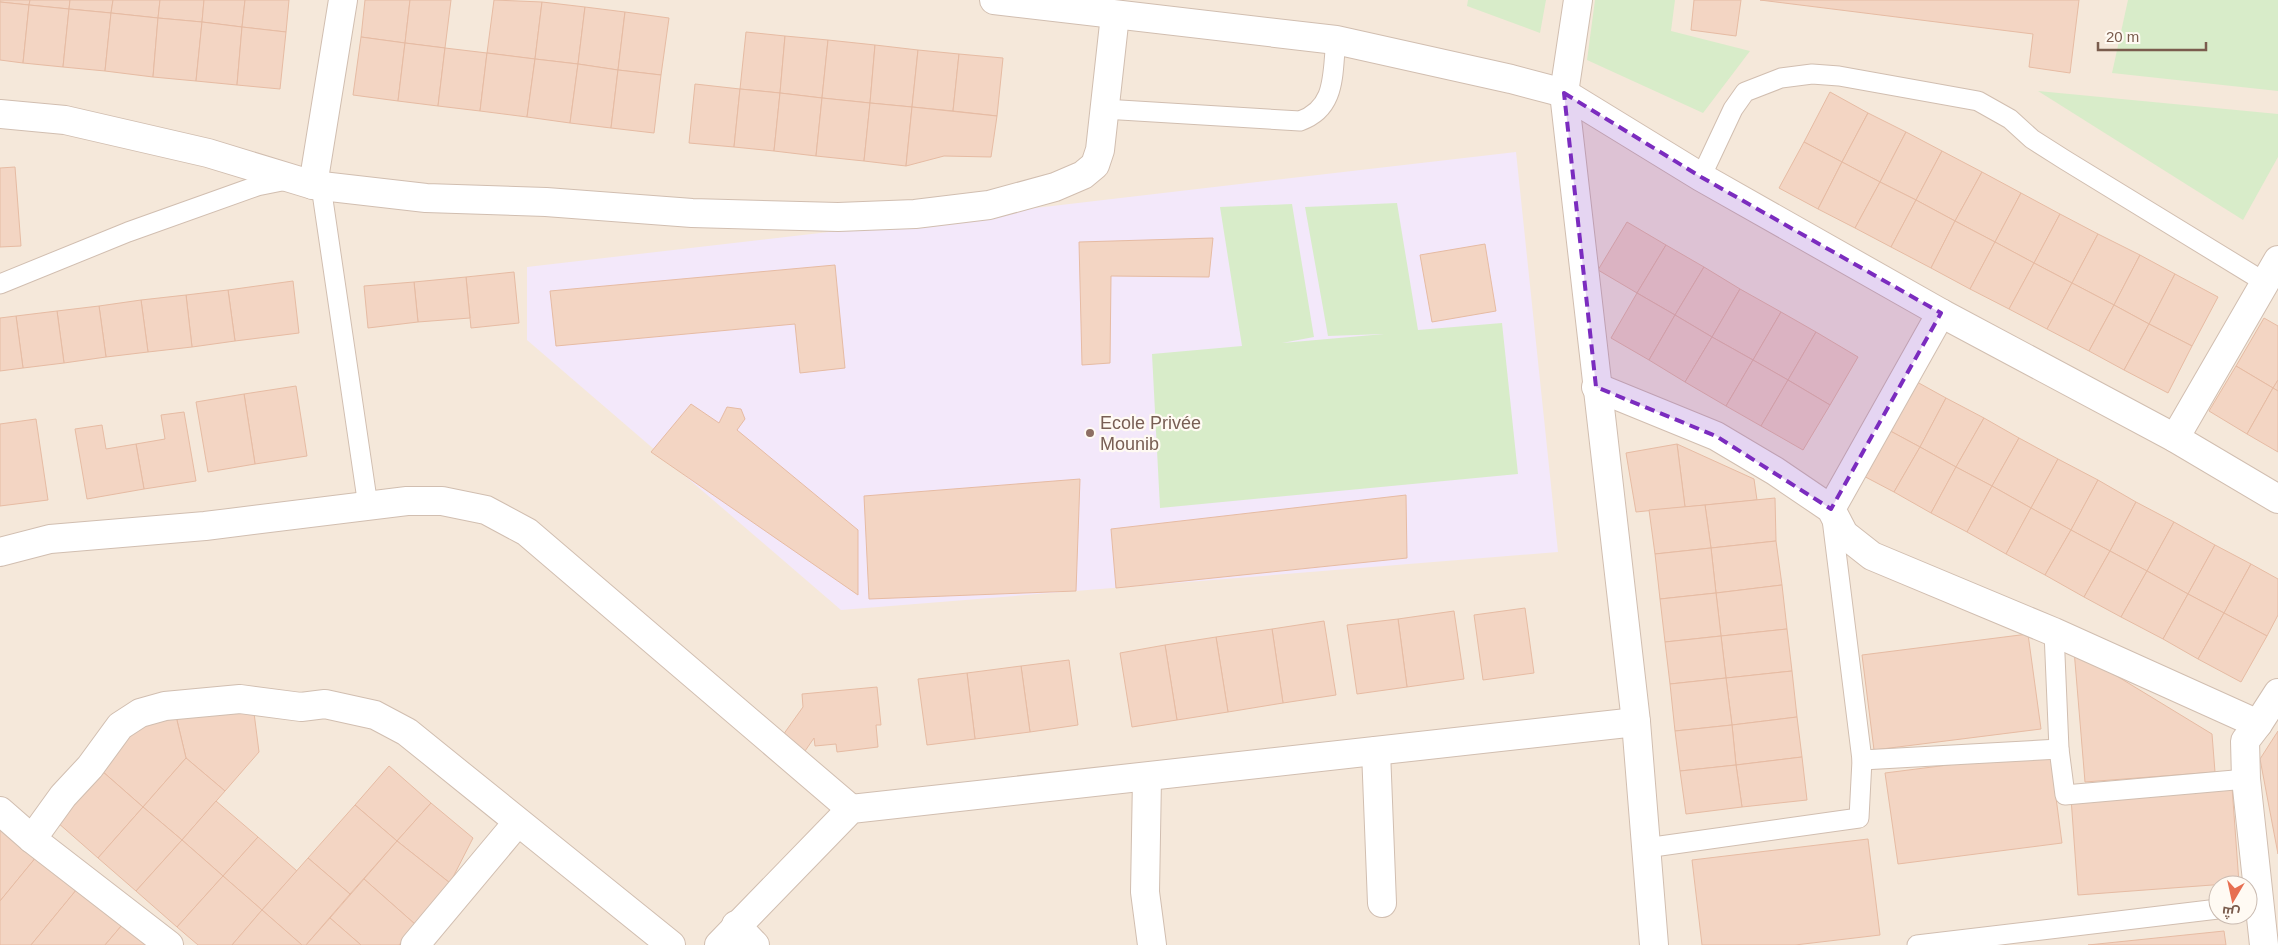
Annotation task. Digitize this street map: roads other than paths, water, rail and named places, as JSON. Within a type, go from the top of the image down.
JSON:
[{"type":"street","points":[[309,183],[343,0]]},
{"type":"street","points":[[994,0],[1336,40],[1511,79],[1564,93],[1701,177],[1941,312],[2176,438],[2278,499]]},
{"type":"street","points":[[1578,0],[1564,93],[1596,387],[1636,722],[1654,945]]},
{"type":"street","points":[[0,114],[65,120],[208,153],[309,183],[426,198],[546,202],[692,214],[838,217],[914,214],[989,205],[1056,187],[1083,175],[1095,165],[1100,150],[1115,15]]},
{"type":"street","points":[[2176,438],[2274,278]]},
{"type":"street","points":[[1831,509],[1941,312]]},
{"type":"street","points":[[1596,387],[1716,436],[1775,471],[1831,509],[1844,534],[1872,556],[2054,632],[2258,724]]},
{"type":"street","points":[[0,552],[50,540],[205,526],[407,501],[442,501],[486,510],[527,532],[851,809]]},
{"type":"street","points":[[2264,945],[2262,904],[2246,779],[2245,741],[2278,693]]},
{"type":"street","points":[[32,839],[63,796],[90,767],[120,726],[140,713],[165,706],[240,699],[301,706],[325,704],[375,715],[406,732],[671,945]]},
{"type":"street","points":[[756,945],[727,935],[851,809],[1147,778],[1636,722]]},
{"type":"street","points":[[1376,751],[1382,903]]},
{"type":"street","points":[[1147,778],[1145,892],[1152,945]]},
{"type":"street","points":[[0,811],[32,839],[169,945]]},
{"type":"street","points":[[415,945],[517,823]]},
{"type":"lane","points":[[1104,109],[1300,121],[1314,116],[1324,106],[1329,92],[1336,40]]},
{"type":"lane","points":[[1701,177],[1734,109],[1745,92],[1781,78],[1812,74],[1838,76],[1978,101],[2010,119],[2032,140],[2065,160],[2274,278]]},
{"type":"lane","points":[[0,284],[128,232],[256,186],[309,183],[368,506]]},
{"type":"lane","points":[[1646,848],[1859,818],[1862,760],[1831,509]]},
{"type":"lane","points":[[2054,632],[2059,749],[2065,795],[2246,779]]},
{"type":"lane","points":[[1862,760],[2059,749]]},
{"type":"lane","points":[[1917,945],[2208,910]]},
{"type":"place","name":"Ecole Privée Mounib","points":[[1090,433]]}]
